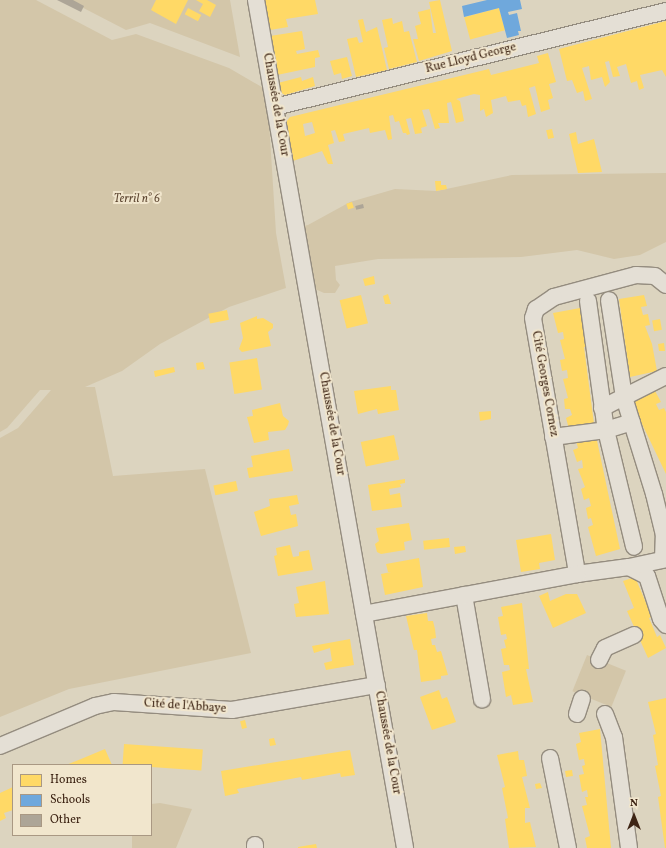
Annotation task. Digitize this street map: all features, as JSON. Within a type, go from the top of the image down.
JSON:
[{"type":"street","name":"Chaussée de la Cour","points":[[256,0],[405,848]]},
{"type":"street","name":"Rue Lloyd George","points":[[275,107],[666,10]]},
{"type":"street","name":"Cité Georges Cornez","points":[[577,574],[533,326],[536,309],[554,297],[636,275],[655,276],[666,285]]},
{"type":"street","points":[[364,614],[577,574],[629,567],[665,559],[665,536],[624,397],[609,300]]},
{"type":"street","points":[[588,302],[606,430],[634,547]]},
{"type":"street","points":[[602,408],[666,376]]},
{"type":"street","points":[[553,437],[606,430],[632,422]]},
{"type":"street","points":[[629,567],[648,576],[661,619],[666,625]]},
{"type":"street","points":[[464,595],[482,699]]},
{"type":"street","points":[[599,660],[605,648],[634,636]]},
{"type":"street","name":"Cité de l'Abbaye","points":[[0,746],[95,706],[114,702],[232,710],[377,685]]},
{"type":"street","points":[[576,714],[582,699]]},
{"type":"street","points":[[604,714],[614,737],[615,794],[619,826],[629,848]]},
{"type":"street","points":[[550,758],[568,848]]},
{"type":"green space","name":"Terril n° 6","points":[[0,0],[36,0],[112,40],[136,34],[229,68],[267,90],[276,233],[286,288],[229,307],[160,344],[122,371],[85,387],[95,387],[113,476],[205,469],[251,653],[69,689],[0,717],[0,438],[18,428],[51,390],[40,390],[7,428],[0,432]]},
{"type":"green space","points":[[68,0],[230,0],[240,57],[150,23],[126,30]]},
{"type":"green space","points":[[666,173],[666,242],[640,255],[614,259],[577,250],[521,257],[378,259],[335,266],[336,280],[340,285],[335,293],[324,293],[304,284],[294,228],[308,225],[350,202],[395,189],[437,191],[512,175]]},
{"type":"green space","points":[[587,655],[626,671],[611,707],[572,691]]},
{"type":"green space","points":[[160,803],[192,809],[176,848],[132,848],[132,836],[152,836],[152,804]]},
{"type":"building: Homes","points":[[156,0],[188,0],[176,24],[151,10]]},
{"type":"building: Homes","points":[[196,0],[207,0],[216,5],[210,17],[199,11],[203,4]]},
{"type":"building: Homes","points":[[262,0],[315,0],[318,14],[286,19],[288,27],[270,30]]},
{"type":"building: Homes","points":[[440,0],[452,51],[419,61],[413,39],[418,39],[415,26],[421,24],[418,12],[430,9],[433,33],[436,33],[429,2]]},
{"type":"building: Homes","points":[[188,8],[201,15],[198,21],[185,14]]},
{"type":"building: Homes","points":[[499,8],[505,30],[470,40],[464,17]]},
{"type":"building: Homes","points":[[392,18],[393,24],[402,21],[404,32],[409,31],[417,62],[389,69],[384,48],[388,47],[382,20]]},
{"type":"building: Homes","points":[[363,19],[366,32],[377,27],[387,70],[356,77],[347,39],[357,37],[359,43],[363,42],[358,20]]},
{"type":"building: Homes","points":[[666,21],[666,77],[662,70],[640,75],[644,88],[639,90],[637,81],[631,83],[626,64],[617,67],[620,76],[613,77],[609,61],[605,62],[610,82],[605,87],[602,77],[591,80],[589,66],[582,68],[592,99],[585,101],[583,91],[577,93],[572,80],[567,81],[559,49]]},
{"type":"building: Homes","points":[[302,31],[305,49],[296,51],[297,54],[318,50],[320,57],[315,58],[315,67],[277,75],[270,36]]},
{"type":"building: Homes","points":[[548,53],[556,82],[549,84],[553,98],[548,100],[550,109],[541,112],[535,86],[529,88],[536,114],[528,117],[526,105],[522,106],[520,100],[508,102],[506,96],[491,100],[493,113],[486,117],[484,109],[480,111],[480,95],[474,94],[456,99],[460,101],[464,121],[456,123],[451,102],[447,103],[449,123],[438,123],[440,128],[435,129],[429,109],[422,110],[427,126],[421,128],[422,133],[415,134],[411,118],[406,119],[410,134],[407,135],[406,133],[403,133],[399,121],[395,122],[393,115],[389,116],[392,139],[388,140],[385,130],[370,133],[369,128],[343,134],[345,141],[339,142],[335,130],[331,131],[334,143],[328,145],[333,164],[328,164],[322,151],[293,161],[286,122],[290,117],[489,69],[491,75],[539,63],[537,56]],"holes":[[[312,122],[315,133],[305,136],[303,124]]]},
{"type":"building: Homes","points":[[347,57],[352,76],[342,79],[341,73],[334,75],[330,61]]},
{"type":"building: Homes","points":[[301,77],[302,81],[313,77],[315,86],[285,95],[280,92],[278,83]]},
{"type":"building: Homes","points":[[552,129],[554,138],[548,139],[546,130]]},
{"type":"building: Homes","points":[[576,132],[578,144],[594,139],[602,172],[578,173],[569,134]]},
{"type":"building: Homes","points":[[435,181],[441,181],[441,185],[446,185],[447,189],[436,191]]},
{"type":"building: Homes","points":[[352,202],[354,208],[348,210],[346,204]]},
{"type":"building: Homes","points":[[374,276],[375,284],[365,286],[363,279]]},
{"type":"building: Homes","points":[[388,294],[391,304],[385,304],[383,296]]},
{"type":"building: Homes","points":[[361,295],[368,323],[347,328],[340,300]]},
{"type":"building: Homes","points":[[644,295],[647,306],[641,307],[643,315],[648,314],[650,325],[645,326],[652,344],[657,371],[630,377],[619,299]]},
{"type":"building: Homes","points":[[580,308],[587,347],[584,347],[594,424],[569,429],[566,418],[572,415],[570,409],[565,409],[564,399],[568,398],[563,379],[568,378],[567,370],[562,371],[560,360],[565,359],[560,340],[564,339],[563,332],[558,333],[553,313]]},
{"type":"building: Homes","points":[[227,310],[229,320],[210,323],[208,314]]},
{"type":"building: Homes","points":[[257,316],[257,319],[263,318],[273,324],[273,328],[268,332],[271,346],[242,352],[239,349],[243,338],[240,323]]},
{"type":"building: Homes","points":[[660,319],[662,330],[654,331],[652,320]]},
{"type":"building: Homes","points":[[664,343],[665,351],[659,351],[658,344]]},
{"type":"building: Homes","points":[[257,358],[262,390],[234,394],[229,362]]},
{"type":"building: Homes","points":[[203,362],[205,369],[197,370],[196,363]]},
{"type":"building: Homes","points":[[174,367],[175,372],[155,377],[154,371]]},
{"type":"building: Homes","points":[[391,386],[391,390],[396,390],[399,410],[378,414],[377,409],[358,414],[354,391]]},
{"type":"building: Homes","points":[[655,391],[661,402],[656,404],[659,410],[664,408],[666,412],[666,474],[632,403]]},
{"type":"building: Homes","points":[[280,403],[283,416],[289,421],[285,430],[268,432],[269,440],[254,443],[247,417],[253,416],[252,410]]},
{"type":"building: Homes","points":[[491,411],[491,419],[480,421],[479,412]]},
{"type":"building: Homes","points":[[394,435],[399,459],[366,467],[361,442]]},
{"type":"building: Homes","points":[[596,436],[620,549],[596,556],[588,527],[593,525],[591,518],[588,519],[586,508],[591,506],[589,498],[584,500],[581,489],[585,487],[578,469],[583,468],[582,460],[577,462],[573,450],[578,448],[576,441]]},
{"type":"building: Homes","points":[[289,449],[293,471],[249,478],[247,468],[253,467],[251,456]]},
{"type":"building: Homes","points":[[405,479],[405,483],[400,484],[401,487],[389,489],[390,495],[400,493],[402,507],[372,511],[368,485]]},
{"type":"building: Homes","points":[[236,481],[238,491],[215,495],[213,485]]},
{"type":"building: Homes","points":[[297,495],[299,504],[289,506],[291,515],[296,514],[298,526],[261,536],[254,512],[270,506],[269,499]]},
{"type":"building: Homes","points":[[409,523],[412,540],[404,542],[405,550],[381,554],[377,552],[375,544],[379,541],[376,528]]},
{"type":"building: Homes","points":[[551,534],[555,560],[539,563],[540,569],[521,572],[516,540]]},
{"type":"building: Homes","points":[[449,538],[450,547],[424,550],[423,541]]},
{"type":"building: Homes","points":[[290,545],[293,557],[299,556],[299,552],[309,550],[313,570],[278,576],[274,556],[277,555],[276,548]]},
{"type":"building: Homes","points":[[465,546],[466,552],[455,554],[454,547]]},
{"type":"building: Homes","points":[[419,558],[423,587],[385,595],[381,574],[391,572],[388,572],[386,564]]},
{"type":"building: Homes","points":[[635,577],[652,617],[649,618],[657,637],[660,635],[666,648],[648,658],[627,611],[634,608],[623,581]]},
{"type":"building: Homes","points":[[325,581],[329,614],[296,617],[294,604],[299,603],[296,587]]},
{"type":"building: Homes","points":[[548,592],[550,601],[566,594],[577,594],[586,613],[553,628],[539,596]]},
{"type":"building: Homes","points":[[522,603],[529,669],[526,669],[533,702],[513,705],[511,695],[506,697],[502,672],[510,670],[509,665],[504,665],[501,649],[506,648],[504,640],[507,639],[506,634],[501,635],[498,617],[503,616],[501,607]]},
{"type":"building: Homes","points":[[427,613],[428,621],[433,621],[435,629],[436,638],[431,639],[432,645],[435,645],[437,652],[441,651],[448,675],[441,676],[441,679],[421,682],[417,650],[414,650],[406,616]]},
{"type":"building: Homes","points":[[350,639],[354,665],[326,670],[324,663],[332,661],[330,648],[314,653],[312,646]]},
{"type":"building: Homes","points":[[439,690],[442,699],[447,697],[456,722],[432,730],[420,697]]},
{"type":"building: Homes","points":[[666,698],[665,848],[658,797],[661,796],[655,766],[658,765],[653,735],[656,734],[648,702]]},
{"type":"building: Homes","points":[[245,720],[247,728],[242,729],[240,721]]},
{"type":"building: Homes","points":[[600,729],[611,848],[587,848],[585,838],[590,836],[582,806],[587,805],[585,797],[588,797],[587,790],[582,792],[579,775],[584,774],[582,766],[585,765],[584,759],[579,760],[576,744],[581,742],[579,733]]},
{"type":"building: Homes","points":[[274,738],[276,745],[270,746],[269,739]]},
{"type":"building: Homes","points":[[124,744],[203,750],[201,770],[152,767],[152,764],[123,764]]},
{"type":"building: Homes","points":[[105,749],[112,764],[68,764]]},
{"type":"building: Homes","points":[[350,750],[355,775],[341,777],[340,773],[302,780],[301,777],[237,789],[239,793],[225,796],[221,771]]},
{"type":"building: Homes","points":[[518,751],[519,760],[524,760],[527,776],[522,777],[530,808],[525,808],[525,823],[530,822],[536,847],[509,848],[505,819],[508,818],[502,788],[505,787],[497,755]]},
{"type":"building: Homes","points":[[572,770],[573,776],[566,777],[565,771]]},
{"type":"building: Homes","points":[[540,783],[542,788],[536,789],[535,784]]},
{"type":"building: Homes","points":[[12,787],[12,810],[4,813],[6,818],[0,821],[0,793]]},
{"type":"building: Homes","points":[[316,844],[317,848],[298,848],[298,847]]},
{"type":"building: Schools","points":[[487,0],[520,0],[522,9],[508,12],[509,15],[517,13],[521,31],[518,31],[519,35],[507,38],[499,8],[464,17],[462,6]]},
{"type":"building: Other","points":[[57,0],[73,0],[84,6],[81,12]]},
{"type":"building: Other","points":[[363,204],[364,208],[356,210],[355,206]]}]
